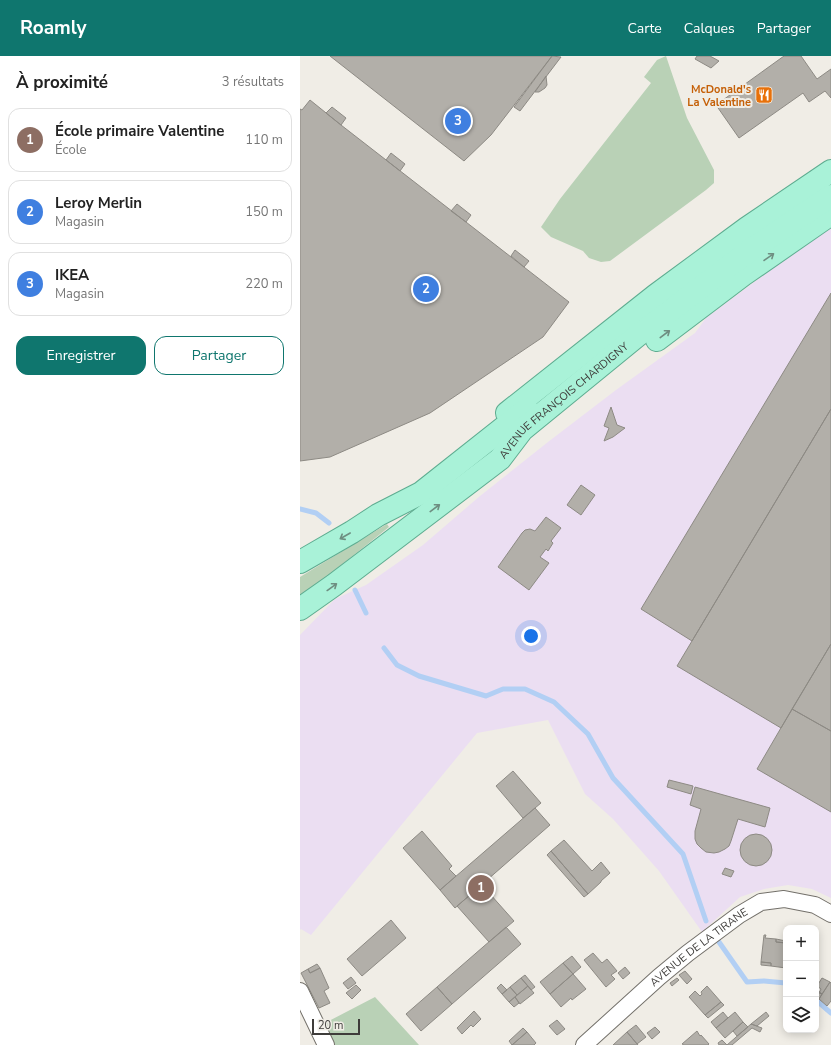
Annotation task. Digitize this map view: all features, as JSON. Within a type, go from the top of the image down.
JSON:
[{"type":"main road","points":[[378,515],[656,295],[747,228],[831,171]]},
{"type":"main road","name":"AVENUE FRANÇOIS CHARDIGNY","points":[[300,562],[378,515],[421,493],[631,328],[744,243],[831,186]]},
{"type":"main road","name":"AVENUE FRANÇOIS CHARDIGNY","points":[[300,609],[334,586],[500,459],[522,430],[637,336],[749,251],[831,196]]},
{"type":"main road","points":[[500,459],[743,275],[831,214]]},
{"type":"street","name":"AVENUE DE LA TIRANE","points":[[584,1045],[659,977],[688,953],[739,915],[761,902],[784,899],[815,906],[831,914]]},
{"type":"street","points":[[300,991],[326,1045]]},
{"type":"shaded area","points":[[831,228],[831,898],[812,889],[788,885],[764,889],[740,897],[702,932],[659,871],[613,819],[585,794],[548,720],[477,733],[311,935],[301,929],[300,930],[300,635],[335,599],[366,585],[423,545],[480,496],[548,442],[616,390],[695,333],[706,318],[800,248]]},
{"type":"green space","points":[[666,56],[687,118],[714,170],[714,183],[610,261],[601,262],[589,258],[583,251],[551,237],[541,227],[560,199],[651,83],[644,77],[657,60]]},
{"type":"green space","points":[[387,524],[389,527],[300,598],[300,577]]},
{"type":"green space","points":[[375,997],[419,1045],[335,1045],[325,1023]]},
{"type":"building","points":[[330,56],[552,56],[491,135],[464,161]]},
{"type":"building","points":[[552,56],[561,57],[520,111],[514,107]]},
{"type":"building","points":[[697,56],[710,56],[719,61],[711,68],[695,59]]},
{"type":"building","name":"McDonald's La Valentine","points":[[784,56],[801,56],[817,79],[831,69],[831,98],[825,91],[809,102],[803,93],[739,138],[716,105]]},
{"type":"building","points":[[546,76],[547,85],[545,88],[539,92],[535,92]]},
{"type":"building","points":[[310,100],[569,302],[543,337],[430,413],[330,457],[300,461],[300,109],[302,110]]},
{"type":"building","points":[[332,107],[346,118],[341,125],[326,113]]},
{"type":"building","points":[[391,153],[405,164],[400,171],[386,160]]},
{"type":"building","points":[[457,204],[471,215],[466,222],[451,211]]},
{"type":"building","points":[[515,250],[529,261],[524,267],[511,256]]},
{"type":"building","points":[[831,293],[831,409],[692,641],[641,609]]},
{"type":"building","points":[[611,407],[617,425],[625,428],[613,437],[604,441],[609,428],[604,426]]},
{"type":"building","points":[[831,409],[831,644],[781,728],[677,666]]},
{"type":"building","points":[[581,485],[595,495],[581,515],[567,505]]},
{"type":"building","points":[[546,517],[561,528],[551,541],[553,543],[548,551],[546,549],[540,557],[549,563],[529,590],[498,567],[522,533],[525,530],[530,529],[535,531]]},
{"type":"building","points":[[831,644],[831,731],[792,709]]},
{"type":"building","points":[[792,709],[831,731],[831,812],[757,769]]},
{"type":"building","points":[[513,771],[541,803],[523,818],[496,786]]},
{"type":"building","points":[[669,780],[693,786],[691,794],[667,787]]},
{"type":"building","points":[[695,787],[770,808],[765,827],[738,819],[729,846],[719,852],[706,852],[697,844],[695,839],[695,831],[701,809],[690,805]]},
{"type":"building","points":[[535,808],[550,825],[455,908],[440,890]]},
{"type":"building","points":[[422,831],[452,866],[449,869],[456,876],[440,890],[403,848]]},
{"type":"building","points":[[756,834],[767,839],[772,850],[767,861],[756,866],[745,861],[740,850],[745,839]]},
{"type":"building","points":[[564,840],[592,871],[601,862],[610,873],[588,894],[551,851]]},
{"type":"building","points":[[551,851],[588,894],[584,897],[547,855]]},
{"type":"building","points":[[725,868],[734,871],[731,877],[722,874]]},
{"type":"building","points":[[482,885],[514,921],[489,942],[457,906]]},
{"type":"building","points":[[391,920],[406,938],[362,976],[347,959]]},
{"type":"building","points":[[506,927],[521,944],[452,1004],[437,987]]},
{"type":"building","points":[[764,935],[766,935],[765,938],[776,939],[776,942],[783,943],[783,968],[771,966],[771,963],[761,962]]},
{"type":"building","points":[[776,939],[783,940],[783,943],[776,942]]},
{"type":"building","points":[[593,953],[602,963],[607,959],[617,971],[611,975],[615,979],[606,987],[584,960]]},
{"type":"building","points":[[572,956],[581,967],[573,974],[563,963]]},
{"type":"building","points":[[761,962],[771,963],[771,966],[761,965]]},
{"type":"building","points":[[563,963],[573,974],[550,994],[540,982]]},
{"type":"building","points":[[317,964],[320,968],[310,973],[308,969]]},
{"type":"building","points":[[625,967],[630,973],[623,979],[618,973]]},
{"type":"building","points":[[320,968],[329,988],[324,991],[330,1003],[319,1008],[301,973],[308,969],[310,973]]},
{"type":"building","points":[[685,971],[692,979],[687,984],[679,975]]},
{"type":"building","points":[[573,974],[586,989],[572,1000],[571,998],[561,1007],[550,994]]},
{"type":"building","points":[[525,975],[535,987],[531,990],[521,978]]},
{"type":"building","points":[[351,977],[356,983],[348,989],[343,983]]},
{"type":"building","points":[[521,978],[528,986],[517,995],[510,987]]},
{"type":"building","points":[[677,978],[679,980],[672,986],[670,983]]},
{"type":"building","points":[[822,978],[830,982],[822,994],[819,993],[821,989],[819,988],[819,983]]},
{"type":"building","points":[[830,982],[831,1001],[827,1006],[819,999]]},
{"type":"building","points":[[501,984],[507,990],[502,994],[497,988]]},
{"type":"building","points":[[356,985],[361,990],[352,999],[346,993]]},
{"type":"building","points":[[528,986],[534,993],[520,1004],[515,997]]},
{"type":"building","points":[[707,986],[721,1002],[705,1015],[689,997],[695,991],[700,996],[702,994],[701,992]]},
{"type":"building","points":[[437,987],[452,1004],[421,1031],[406,1014]]},
{"type":"building","points":[[510,987],[517,995],[509,1002],[502,994]]},
{"type":"building","points":[[819,992],[822,994],[819,999]]},
{"type":"building","points":[[515,997],[519,1003],[514,1007],[509,1002]]},
{"type":"building","points":[[721,1002],[724,1005],[708,1018],[705,1015]]},
{"type":"building","points":[[474,1011],[481,1019],[473,1027],[471,1025],[462,1034],[457,1028]]},
{"type":"building","points":[[723,1012],[728,1018],[716,1028],[711,1022]]},
{"type":"building","points":[[735,1012],[743,1022],[725,1038],[716,1028]]},
{"type":"building","points":[[766,1012],[769,1016],[757,1026],[751,1024]]},
{"type":"building","points":[[557,1020],[565,1029],[557,1035],[549,1026]]},
{"type":"building","points":[[743,1022],[748,1027],[737,1036],[733,1031]]},
{"type":"building","points":[[751,1024],[762,1028],[760,1032],[752,1028],[732,1045],[727,1045]]},
{"type":"building","points":[[636,1025],[646,1037],[637,1044],[627,1032]]},
{"type":"building","points":[[655,1027],[660,1032],[652,1039],[647,1033]]},
{"type":"building","points":[[523,1028],[527,1032],[512,1045],[509,1041]]},
{"type":"building","points":[[697,1031],[709,1044],[708,1045],[682,1044]]},
{"type":"building","points":[[527,1032],[536,1043],[534,1045],[512,1045]]},
{"type":"building","points":[[627,1032],[638,1045],[613,1045]]},
{"type":"building","points":[[722,1040],[727,1045],[719,1045],[718,1043]]},
{"type":"waterway","points":[[300,509],[316,513],[329,523]]},
{"type":"waterway","points":[[355,590],[366,613]]},
{"type":"waterway","points":[[384,648],[397,665],[419,676],[486,696],[503,689],[525,689],[554,702],[588,734],[613,778],[683,854],[706,921]]},
{"type":"waterway","points":[[719,942],[747,982],[764,981],[783,983]]},
{"type":"waterway","points":[[819,1003],[831,1013]]},
{"type":"place","name":"McDonald's La Valentine","points":[[764,95]]},
{"type":"place","name":"IKEA","points":[[458,121]]},
{"type":"place","name":"Leroy Merlin","points":[[426,289]]},
{"type":"place","name":"École primaire Valentine","points":[[481,888]]}]
